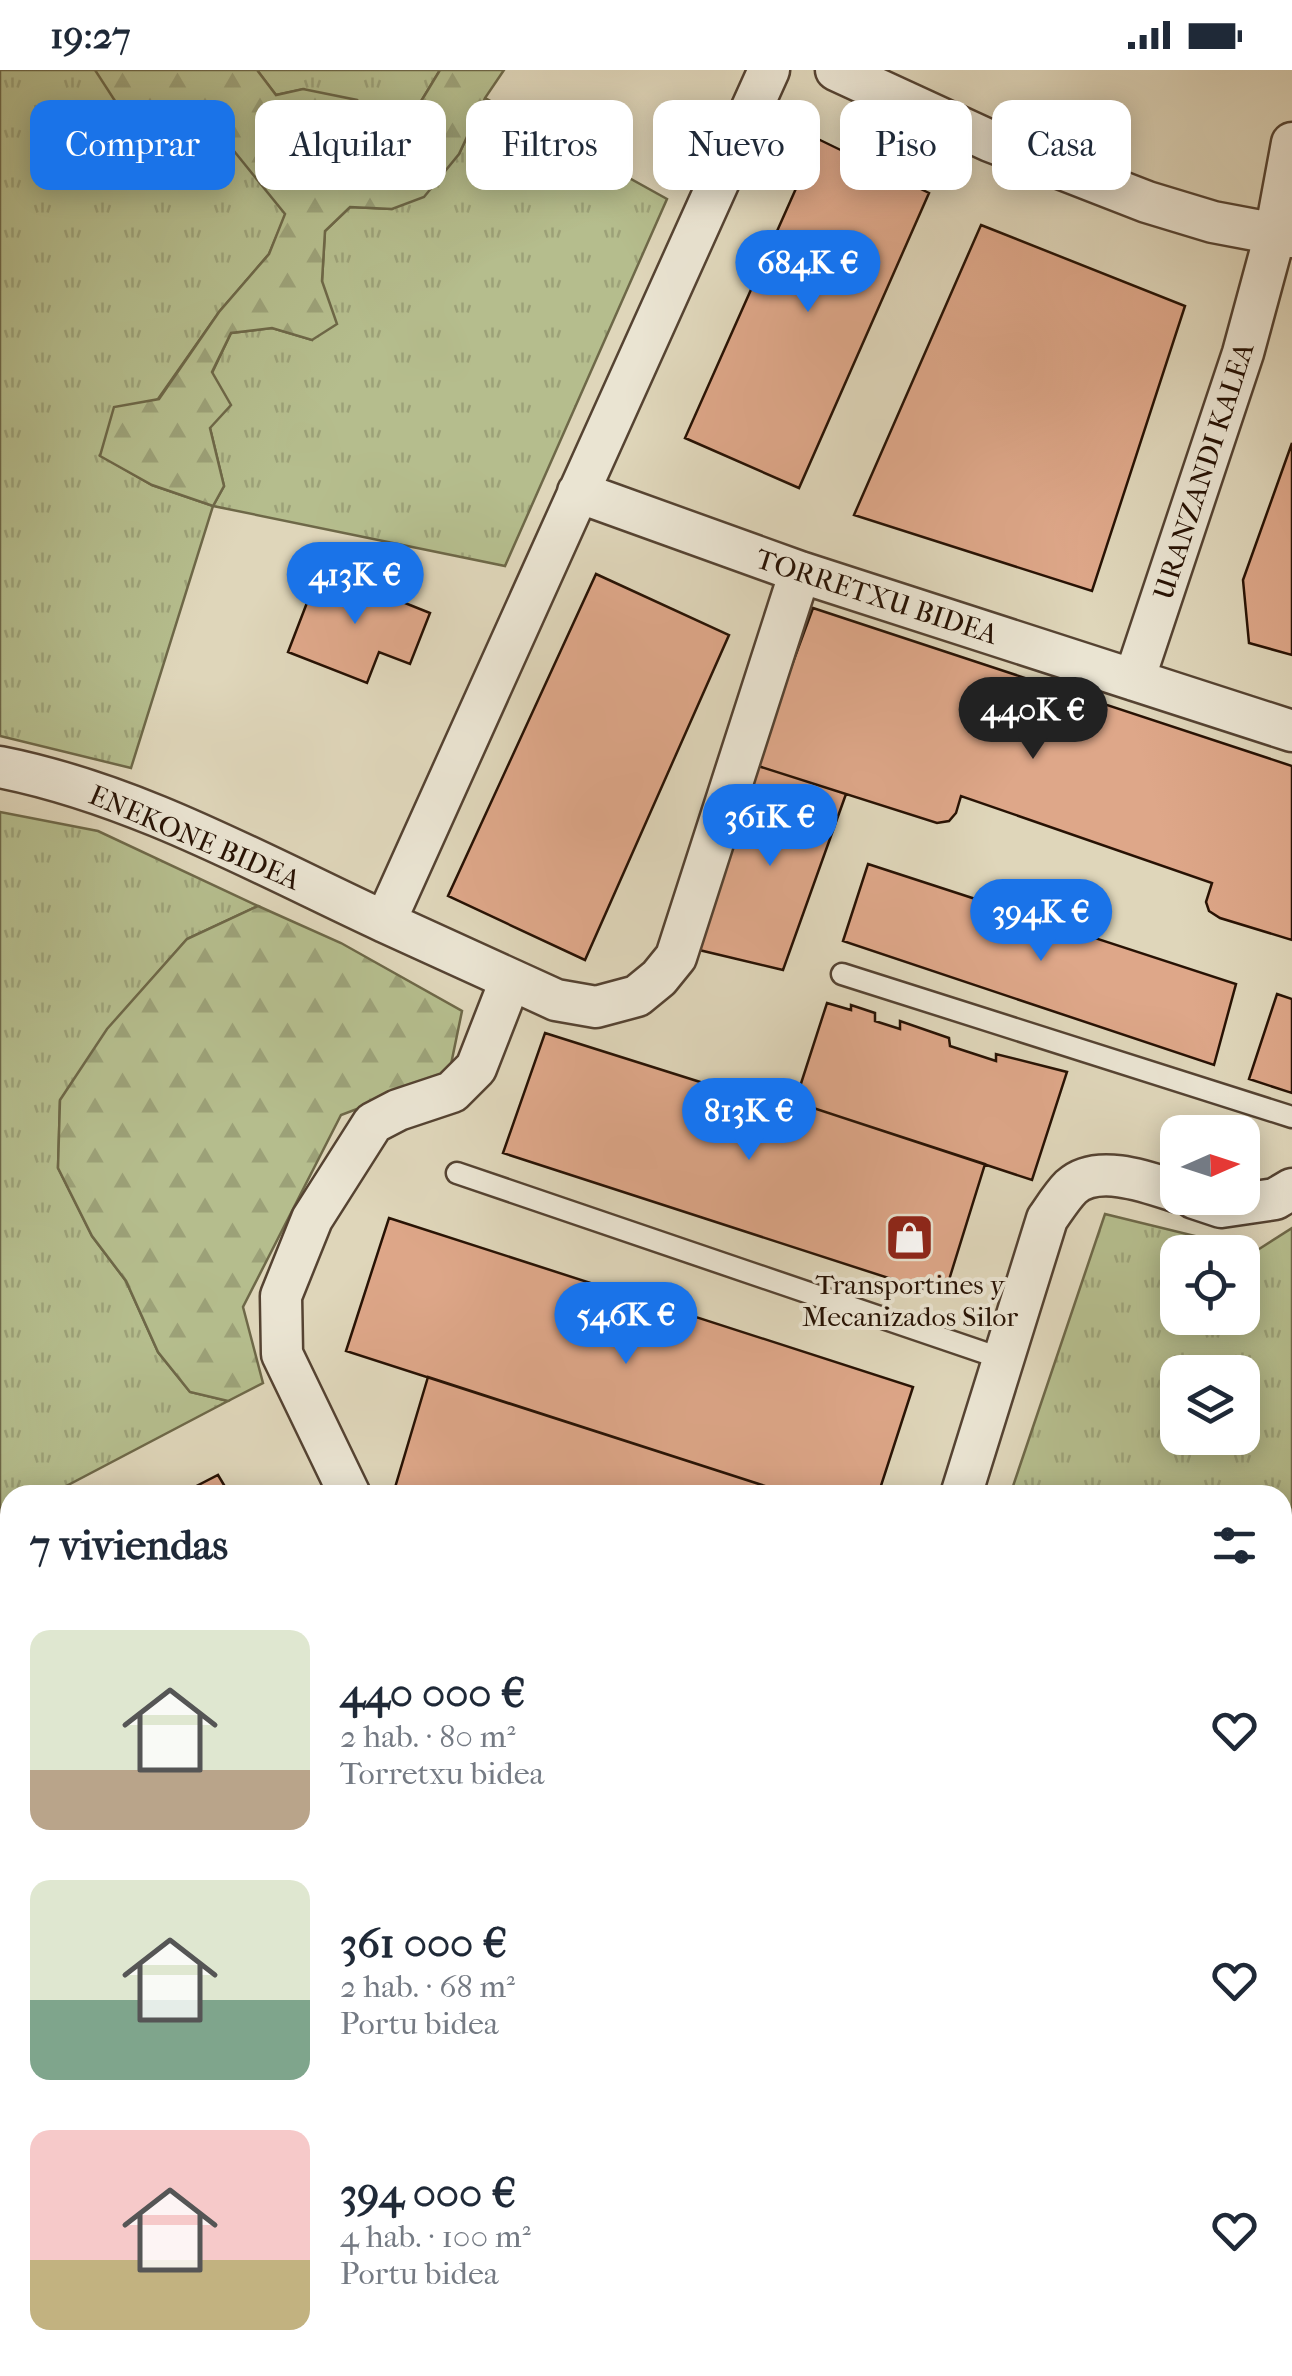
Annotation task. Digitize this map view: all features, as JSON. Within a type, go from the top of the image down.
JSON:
[{"type":"street","points":[[385,922],[769,70]]},
{"type":"street","points":[[836,70],[990,141],[1147,202],[1213,222],[1286,230]]},
{"type":"street","name":"URANZANDI KALEA","points":[[1134,680],[1286,230],[1292,143]]},
{"type":"street","name":"TORRETXU BIDEA","points":[[578,492],[800,572],[1292,730]]},
{"type":"street","name":"ENEKONE BIDEA","points":[[0,767],[96,791],[510,981],[556,1000],[596,1007],[638,996],[676,957],[800,572]]},
{"type":"street","points":[[345,1485],[282,1354],[281,1296],[312,1219],[373,1124],[398,1110],[452,1092],[476,1068],[510,981]]},
{"type":"street","points":[[965,1485],[1047,1219],[1072,1185],[1095,1176],[1136,1178],[1160,1186]]},
{"type":"street","points":[[1260,1201],[1292,1190]]},
{"type":"lane","points":[[842,974],[1292,1117]]},
{"type":"lane","points":[[458,1173],[1003,1359]]},
{"type":"green space","points":[[0,70],[97,70],[115,100],[30,100],[30,190],[235,190],[235,151],[255,176],[255,190],[267,190],[286,214],[269,254],[219,312],[158,399],[100,455],[152,485],[213,506],[131,768],[0,736]]},
{"type":"green space","points":[[95,70],[257,70],[276,95],[303,89],[357,100],[255,100],[255,177],[235,152],[235,100],[114,100]]},
{"type":"green space","points":[[257,70],[440,70],[422,100],[317,100],[304,89],[276,95]]},
{"type":"green space","points":[[440,70],[504,70],[484,100],[466,100],[466,139],[446,170],[446,100],[422,100]]},
{"type":"green space","points":[[466,139],[466,190],[633,190],[633,180],[667,199],[505,566],[213,506],[224,486],[210,428],[212,373],[231,333],[272,328],[312,340],[325,231],[350,207],[392,209],[415,190],[446,190],[446,165],[459,154]]},
{"type":"green space","points":[[266,190],[430,190],[424,197],[392,209],[350,207],[325,231],[322,281],[337,324],[312,340],[272,328],[231,333],[212,372],[231,405],[210,428],[224,486],[213,506],[152,485],[100,456],[114,407],[159,399],[219,312],[269,254],[285,214]]},
{"type":"green space","points":[[0,812],[98,831],[258,906],[187,939],[108,1029],[60,1101],[58,1168],[92,1236],[126,1281],[158,1352],[190,1392],[228,1401],[68,1485],[0,1485]]},
{"type":"green space","points":[[258,906],[341,943],[462,1011],[449,1074],[341,1115],[243,1307],[263,1383],[228,1401],[190,1392],[158,1352],[126,1281],[92,1236],[58,1168],[60,1100],[107,1029],[187,939]]},
{"type":"green space","points":[[1105,1214],[1191,1235],[1160,1235],[1160,1335],[1260,1335],[1260,1248],[1292,1228],[1292,1485],[1013,1485]]},
{"type":"building","points":[[820,140],[840,150],[840,190],[929,193],[799,488],[685,438],[795,190],[820,190]]},
{"type":"building","points":[[981,225],[1185,306],[1092,591],[854,515]]},
{"type":"building","points":[[1292,443],[1292,655],[1249,643],[1243,580]]},
{"type":"building","points":[[320,569],[430,613],[410,664],[379,652],[367,683],[288,652]]},
{"type":"building","points":[[596,574],[729,635],[585,960],[448,896]]},
{"type":"building","points":[[813,608],[1292,766],[1292,940],[1209,911],[1206,902],[1212,883],[961,796],[949,821],[937,823],[755,765]]},
{"type":"building","points":[[755,765],[846,794],[783,970],[695,949]]},
{"type":"building","points":[[868,864],[1236,984],[1214,1065],[843,941]]},
{"type":"building","points":[[1277,994],[1292,999],[1292,1093],[1249,1079]]},
{"type":"building","points":[[827,1003],[875,1013],[875,1021],[900,1029],[900,1021],[949,1038],[950,1046],[996,1061],[996,1054],[1067,1072],[1032,1180],[795,1102]]},
{"type":"building","points":[[545,1033],[792,1111],[795,1102],[985,1164],[944,1296],[503,1153]]},
{"type":"building","points":[[389,1218],[913,1387],[881,1485],[762,1485],[346,1351]]},
{"type":"building","points":[[428,1377],[762,1485],[396,1485]]},
{"type":"building","points":[[218,1475],[224,1485],[198,1485]]},
{"type":"place","name":"Transportines y Mecanizados Silor","points":[[910,1237]]}]
